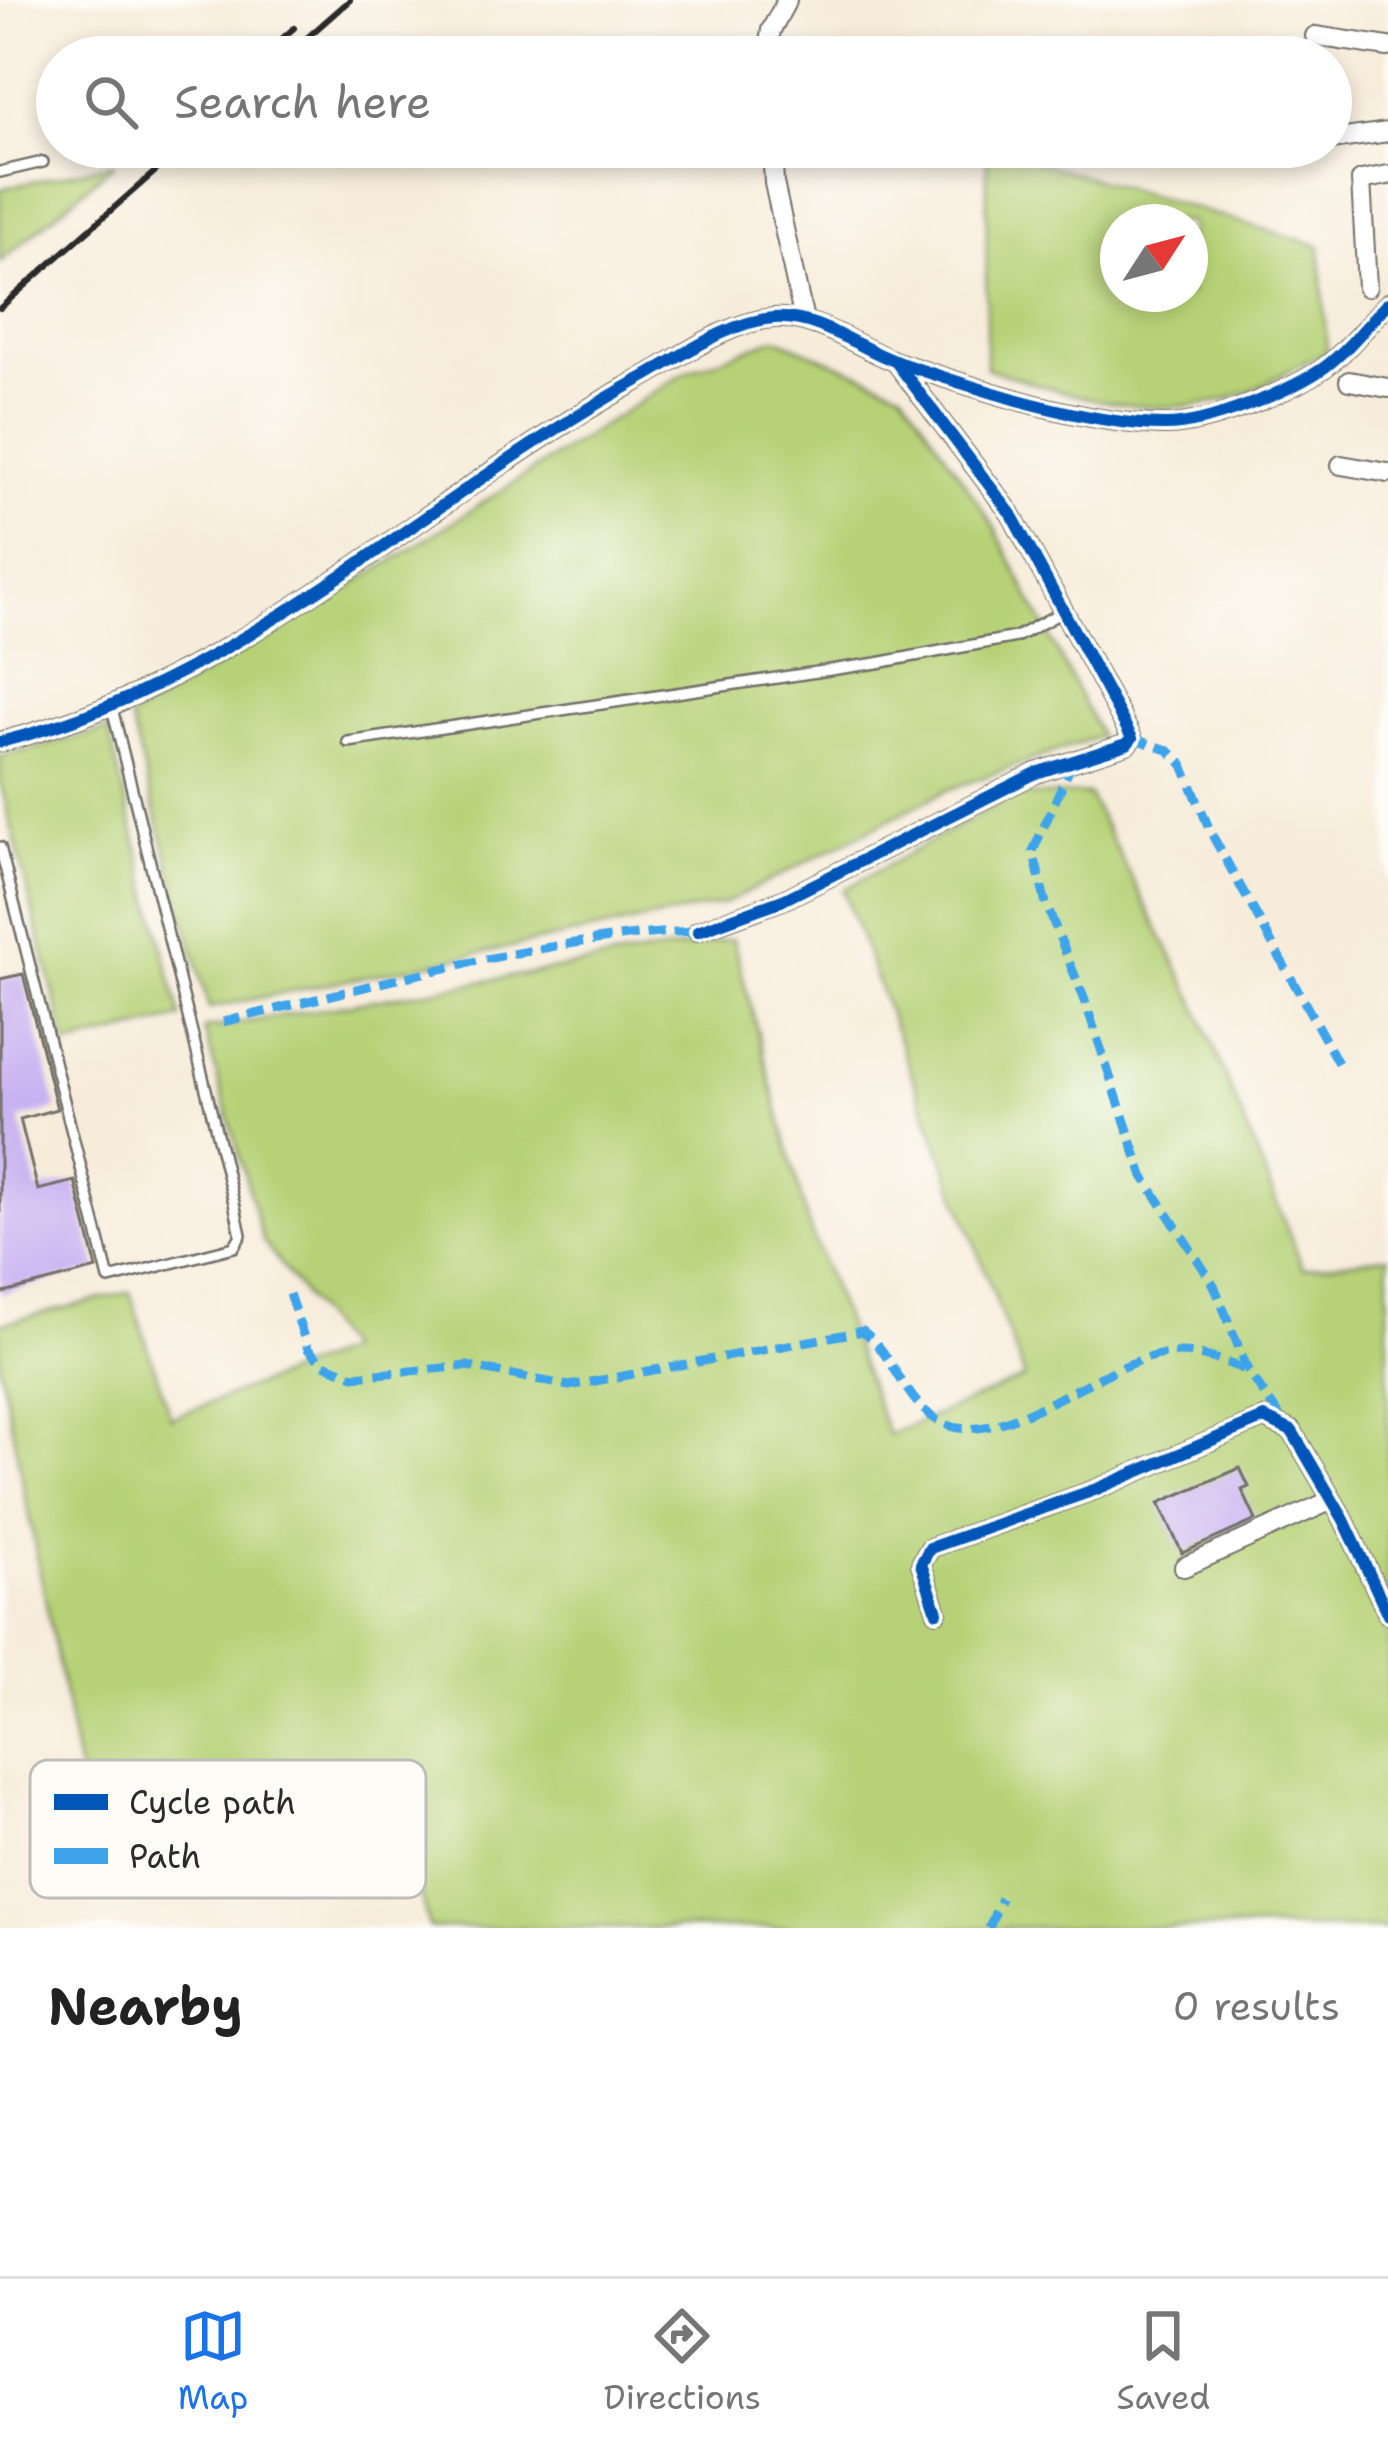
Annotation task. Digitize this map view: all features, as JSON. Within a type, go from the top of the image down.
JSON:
[{"type":"street","points":[[770,36],[787,0]]},
{"type":"street","points":[[1352,42],[1388,47]]},
{"type":"street","points":[[1352,137],[1388,132]]},
{"type":"street","points":[[773,168],[804,320]]},
{"type":"street","points":[[1367,287],[1361,180],[1388,175]]},
{"type":"street","points":[[0,742],[48,730],[202,660],[521,448],[732,329],[772,318],[804,320],[896,362],[1116,420],[1169,426],[1228,412],[1316,373],[1388,303]]},
{"type":"street","points":[[698,932],[784,900],[1036,773],[1127,744],[1131,732],[1011,514],[896,362]]},
{"type":"street","points":[[1349,381],[1388,388]]},
{"type":"street","points":[[1340,465],[1388,473]]},
{"type":"street","points":[[937,1612],[921,1564],[930,1548],[1097,1490],[1264,1418],[1286,1424],[1332,1500],[1388,1614]]},
{"type":"street","points":[[1184,1567],[1332,1500]]},
{"type":"lane","points":[[0,172],[36,164]]},
{"type":"lane","points":[[348,742],[1016,638],[1064,611]]},
{"type":"lane","points":[[0,847],[109,1279],[234,1247],[241,1235],[236,1208],[111,704]]},
{"type":"green space","points":[[93,168],[109,168],[0,262],[0,189]]},
{"type":"green space","points":[[987,168],[1058,168],[1179,204],[1100,204],[1100,312],[1208,312],[1208,213],[1320,246],[1327,351],[1258,387],[1216,402],[1157,407],[1099,400],[986,368]]},
{"type":"green space","points":[[775,338],[903,391],[992,523],[1100,736],[947,790],[724,904],[209,1008],[130,719],[392,561],[686,372]]},
{"type":"green space","points":[[108,730],[181,1018],[67,1046],[0,781],[0,757]]},
{"type":"green space","points":[[1088,794],[1194,999],[1303,1268],[1388,1256],[1388,1928],[429,1928],[421,1898],[426,1898],[426,1760],[77,1760],[0,1366],[0,1324],[130,1292],[171,1418],[346,1351],[263,1241],[204,1029],[733,939],[808,1224],[888,1435],[1025,1378],[843,890],[1013,796]]},
{"type":"building","points":[[23,974],[57,1109],[20,1119],[38,1190],[75,1181],[97,1269],[0,1294],[0,979]]},
{"type":"building","points":[[1240,1468],[1249,1487],[1242,1490],[1256,1520],[1182,1553],[1159,1503]]},
{"type":"railway","points":[[309,36],[350,0]]},
{"type":"railway","points":[[285,36],[294,28]]},
{"type":"railway","points":[[0,308],[159,168]]},
{"type":"marked path","points":[[1132,738],[1168,750],[1183,765],[1211,833],[1338,1063]]},
{"type":"marked path","points":[[1073,761],[1033,851],[1046,904],[1084,998],[1143,1176],[1214,1285],[1248,1371],[1283,1421]]},
{"type":"marked path","points":[[223,1022],[521,952],[698,931]]},
{"type":"marked path","points":[[289,1294],[308,1349],[322,1363],[354,1376],[467,1366],[569,1386],[863,1331],[917,1403],[940,1422],[965,1429],[1023,1415],[1149,1358],[1194,1354],[1248,1371]]},
{"type":"marked path","points":[[989,1928],[1001,1898]]},
{"type":"cycle path","points":[[0,742],[87,715],[170,678],[250,634],[557,428],[702,343],[756,321],[791,318],[807,322],[900,363],[1065,412],[1164,425],[1224,413],[1310,376],[1342,353],[1388,303]]},
{"type":"cycle path","points":[[698,931],[783,900],[1036,773],[1127,744],[1132,738],[1011,514],[896,362]]},
{"type":"cycle path","points":[[937,1612],[921,1564],[930,1548],[1097,1489],[1264,1418],[1292,1431],[1344,1520],[1388,1614]]}]
